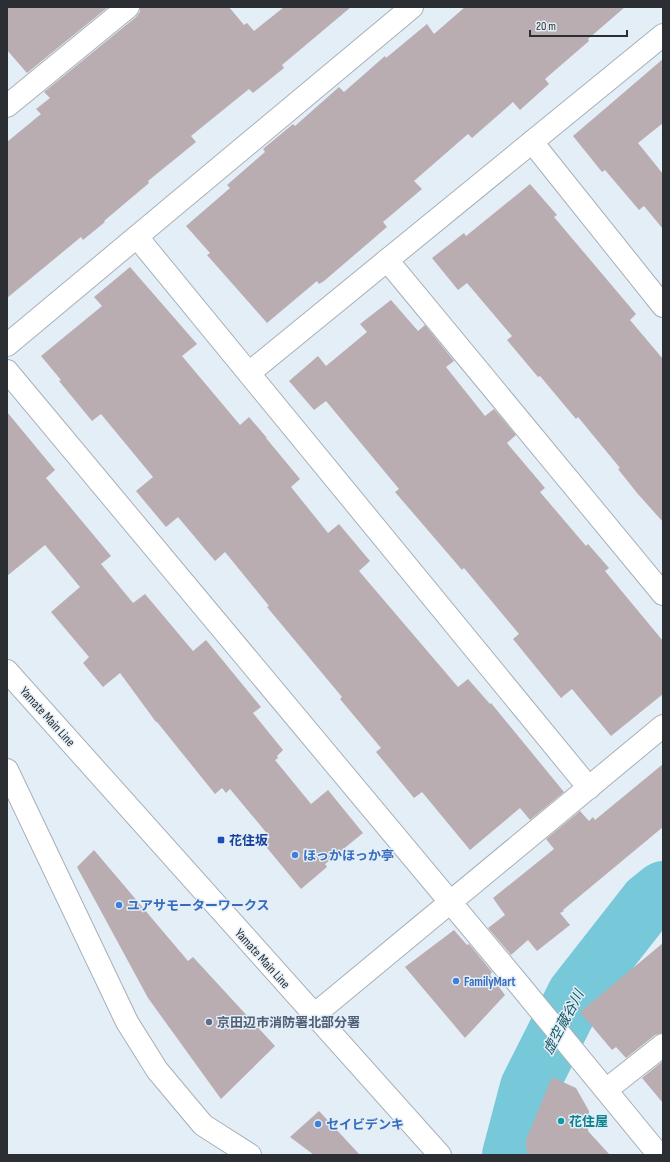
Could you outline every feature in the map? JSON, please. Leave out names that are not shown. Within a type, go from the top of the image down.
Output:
[{"type":"street","points":[[7,106],[128,7]]},
{"type":"street","points":[[7,345],[412,7]]},
{"type":"street","points":[[249,373],[663,35]]},
{"type":"street","points":[[532,142],[663,306]]},
{"type":"street","points":[[137,237],[589,788]]},
{"type":"street","points":[[387,260],[663,594]]},
{"type":"street","points":[[7,371],[517,982],[659,1155]]},
{"type":"street","name":"Yamate Main Line","points":[[7,671],[440,1155]]},
{"type":"street","points":[[314,1015],[663,726]]},
{"type":"street","points":[[7,770],[128,1022],[157,1070],[203,1125],[250,1155]]},
{"type":"street","points":[[606,1090],[663,1045]]},
{"type":"building","points":[[7,7],[108,7],[27,73],[7,50]]},
{"type":"building","points":[[140,7],[229,7],[244,25],[247,23],[254,31],[284,7],[351,7],[282,65],[284,68],[253,93],[249,89],[191,136],[196,142],[148,181],[149,183],[104,221],[105,222],[83,240],[81,237],[7,298],[7,142],[41,114],[36,109],[50,98],[44,92],[136,17],[140,12]]},
{"type":"building","points":[[465,7],[625,7],[545,79],[549,84],[520,110],[513,102],[472,138],[468,134],[414,181],[422,189],[383,222],[387,227],[324,281],[319,284],[317,281],[267,323],[207,255],[210,253],[186,226],[230,188],[227,185],[265,152],[263,149],[293,124],[295,126],[339,87],[344,92],[385,56],[386,58],[427,24],[434,34]]},
{"type":"building","points":[[663,59],[663,123],[638,143],[663,174],[663,229],[644,206],[639,210],[605,170],[602,172],[573,136]]},
{"type":"building","points":[[530,184],[557,215],[554,217],[636,314],[630,320],[663,359],[663,522],[637,493],[618,469],[620,468],[578,417],[576,419],[507,340],[512,336],[467,283],[458,290],[432,258],[464,233],[466,236]]},
{"type":"building","points":[[130,267],[197,344],[182,356],[240,425],[249,417],[267,438],[300,479],[291,487],[328,533],[339,524],[370,561],[359,571],[458,687],[468,679],[490,704],[491,703],[564,792],[530,820],[520,808],[470,850],[422,792],[414,798],[376,752],[381,748],[340,699],[342,697],[267,607],[269,606],[225,552],[215,561],[178,517],[166,527],[136,491],[153,477],[101,414],[92,421],[59,381],[61,380],[41,356],[102,306],[94,297]]},
{"type":"building","points":[[391,300],[418,331],[425,325],[454,361],[446,367],[485,416],[494,409],[516,435],[507,443],[545,488],[540,492],[586,546],[588,544],[609,568],[605,571],[663,641],[663,694],[611,736],[572,689],[561,698],[513,639],[519,634],[464,568],[462,570],[395,492],[399,489],[326,401],[314,410],[289,381],[318,356],[326,366],[367,332],[360,324]]},
{"type":"building","points":[[7,412],[55,470],[46,478],[111,556],[101,564],[133,603],[145,594],[193,651],[206,640],[261,707],[253,713],[283,750],[275,760],[311,804],[328,790],[363,833],[325,864],[327,867],[301,889],[263,843],[270,837],[230,789],[226,793],[222,788],[215,794],[156,722],[120,673],[103,687],[83,663],[89,657],[51,612],[80,587],[45,545],[7,576]]},
{"type":"building","points":[[663,764],[663,827],[560,913],[570,925],[537,951],[528,940],[511,955],[488,928],[505,915],[493,898],[554,849],[546,839],[580,811],[589,821],[593,817],[595,820]]},
{"type":"building","points":[[94,850],[188,961],[193,957],[275,1046],[221,1099],[148,998],[77,867]]},
{"type":"building","name":"FamilyMart","points":[[454,930],[467,945],[469,944],[492,972],[490,975],[505,995],[465,1038],[405,967]]},
{"type":"building","points":[[663,943],[663,1033],[655,1035],[626,1058],[616,1047],[612,1050],[580,1012]]},
{"type":"building","points":[[663,1061],[663,1103],[642,1078]]},
{"type":"building","name":"花住屋","points":[[552,1077],[576,1088],[589,1111],[588,1131],[610,1155],[527,1155],[526,1140]]},
{"type":"building","name":"セイビデンキ","points":[[319,1111],[360,1155],[314,1155],[290,1137]]},
{"type":"waterway","name":"虚空蔵谷川","points":[[511,1155],[529,1087],[576,994],[648,902],[663,890]]},
{"type":"place","name":"花住坂","points":[[221,840]]},
{"type":"place","name":"ほっかほっか亭","points":[[295,855]]},
{"type":"place","name":"ユアサモーターワークス","points":[[119,905]]},
{"type":"place","name":"FamilyMart","points":[[456,981]]},
{"type":"place","name":"京田辺市消防署北部分署","points":[[209,1022]]},
{"type":"place","name":"花住屋","points":[[561,1121]]},
{"type":"place","name":"セイビデンキ","points":[[318,1124]]}]
